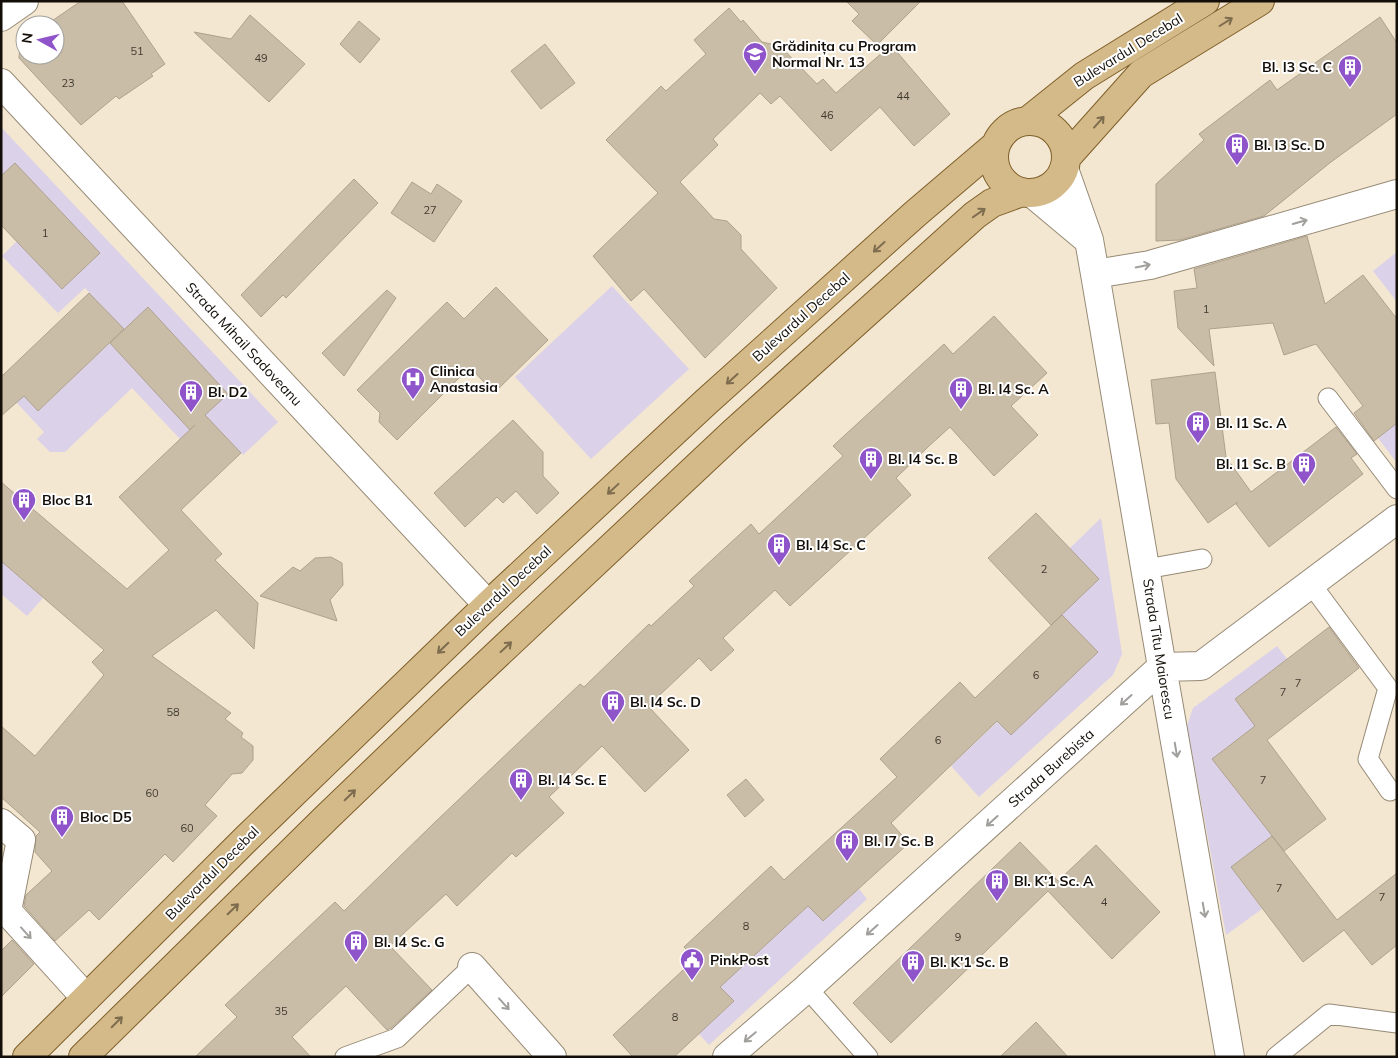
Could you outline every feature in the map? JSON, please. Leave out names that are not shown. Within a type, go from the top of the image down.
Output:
[{"type":"main road","name":"Bulevardul Decebal","points":[[1029,120],[1084,76],[1205,1]]},
{"type":"main road","name":"Bulevardul Decebal","points":[[1065,164],[1141,74],[1260,1]]},
{"type":"main road","points":[[83,1057],[327,817],[734,432],[975,215],[992,203],[1027,192],[1045,189],[1056,181],[1065,164],[1064,146],[1059,135],[1051,127],[1041,122],[1029,120],[1015,124],[1004,132],[996,145],[994,157],[996,169],[1002,179],[1011,187],[1027,192]]},
{"type":"main road","name":"Bulevardul Decebal","points":[[27,1057],[488,605],[706,402],[915,214],[996,145]]},
{"type":"street","points":[[1,17],[24,1]]},
{"type":"street","name":"Strada Mihail Sadoveanu","points":[[1,83],[488,605]]},
{"type":"street","name":"Strada Titu Maiorescu","points":[[1065,164],[1089,240],[1096,274],[1230,1057]]},
{"type":"street","points":[[1027,192],[1089,240]]},
{"type":"street","points":[[1096,274],[1150,265],[1397,194]]},
{"type":"street","points":[[1162,667],[1201,666],[1397,519]]},
{"type":"street","name":"Strada Burebista","points":[[727,1057],[808,988],[1162,667]]},
{"type":"street","points":[[1,823],[21,840],[6,911],[86,998]]},
{"type":"street","points":[[472,968],[552,1057]]},
{"type":"lane","points":[[1328,398],[1397,489]]},
{"type":"lane","points":[[1146,569],[1202,559]]},
{"type":"lane","points":[[1312,584],[1388,688],[1368,759],[1390,791]]},
{"type":"lane","points":[[345,1057],[397,1038],[472,968]]},
{"type":"lane","points":[[808,988],[868,1057]]},
{"type":"lane","points":[[1276,1057],[1329,1014],[1396,1022]]},
{"type":"shaded area","points":[[1,127],[278,422],[243,455],[205,415],[228,394],[148,308],[124,330],[85,288],[58,313],[2,256],[17,241],[62,289],[99,253],[15,163],[3,175],[1,173]]},
{"type":"shaded area","points":[[1397,252],[1397,302],[1373,271]]},
{"type":"shaded area","points":[[612,286],[689,369],[591,459],[515,377]]},
{"type":"shaded area","points":[[110,343],[190,430],[180,439],[132,388],[65,452],[50,452],[37,439],[44,432],[16,402],[23,395],[38,411]]},
{"type":"shaded area","points":[[1397,423],[1397,463],[1378,438]]},
{"type":"shaded area","points":[[1101,518],[1122,654],[1113,675],[979,797],[951,766],[997,722],[1011,735],[1097,652],[1062,615],[1070,548]]},
{"type":"shaded area","points":[[1,561],[43,598],[27,616],[1,594]]},
{"type":"shaded area","points":[[1277,646],[1287,659],[1235,699],[1255,726],[1212,759],[1272,836],[1231,867],[1262,909],[1226,935],[1187,726],[1193,708]]},
{"type":"shaded area","points":[[859,889],[867,899],[709,1045],[699,1034],[734,1001],[720,987],[808,906],[823,921]]},
{"type":"building","points":[[81,1],[122,1],[165,64],[151,74],[153,76],[119,99],[116,96],[81,125],[25,65],[65,65],[65,15],[61,15]]},
{"type":"building","points":[[846,1],[921,1],[877,45],[852,21],[859,14]]},
{"type":"building","points":[[729,8],[741,22],[743,20],[762,42],[780,46],[817,84],[823,79],[836,93],[891,45],[950,114],[914,146],[880,107],[831,151],[780,96],[771,104],[760,93],[713,139],[718,145],[680,182],[714,219],[727,221],[741,235],[741,249],[777,288],[705,358],[644,289],[631,301],[593,256],[658,193],[606,140],[661,86],[666,91],[706,54],[694,40]]},
{"type":"building","points":[[250,15],[305,64],[269,102],[194,32],[231,39]]},
{"type":"building","points":[[1380,17],[1397,43],[1397,114],[1331,162],[1264,216],[1180,240],[1156,241],[1156,184],[1204,140],[1199,134],[1270,80],[1277,90]]},
{"type":"building","points":[[359,21],[380,39],[360,63],[340,44]]},
{"type":"building","points":[[545,44],[575,83],[541,109],[511,71]]},
{"type":"building","points":[[15,163],[100,253],[62,289],[1,225],[1,176]]},
{"type":"building","points":[[354,179],[378,203],[286,298],[283,295],[261,317],[241,295]]},
{"type":"building","points":[[412,182],[431,194],[437,184],[462,201],[434,242],[391,213]]},
{"type":"building","points":[[1307,236],[1325,304],[1363,275],[1397,319],[1397,423],[1374,441],[1354,413],[1363,406],[1316,344],[1284,355],[1273,323],[1209,329],[1214,366],[1178,328],[1174,291],[1197,288],[1194,269]]},
{"type":"building","points":[[496,287],[548,340],[494,393],[470,367],[397,440],[379,422],[380,413],[357,390],[447,302],[464,319]]},
{"type":"building","points":[[387,290],[396,298],[344,376],[322,353]]},
{"type":"building","points":[[89,293],[124,329],[38,411],[24,396],[1,416],[1,377]]},
{"type":"building","points":[[148,307],[228,394],[205,415],[241,453],[181,510],[222,554],[215,560],[258,603],[254,649],[216,610],[152,656],[231,713],[225,719],[243,733],[241,737],[253,746],[253,760],[242,773],[232,774],[205,805],[217,816],[173,862],[165,854],[99,920],[89,910],[55,941],[24,906],[26,895],[52,871],[35,852],[36,836],[40,832],[1,797],[1,726],[35,756],[104,675],[92,662],[104,650],[1,561],[1,482],[127,589],[169,550],[119,497],[190,430],[110,343]]},
{"type":"building","points":[[994,316],[1047,373],[1011,406],[1038,435],[994,476],[950,427],[929,446],[896,478],[911,495],[790,606],[775,590],[723,638],[734,650],[711,671],[699,658],[648,706],[689,750],[645,792],[602,746],[549,797],[564,813],[516,857],[512,853],[457,906],[446,894],[390,946],[432,990],[391,1028],[387,1030],[346,986],[292,1037],[311,1057],[195,1057],[237,1017],[225,1005],[335,902],[344,911],[580,684],[584,687],[649,624],[651,626],[694,586],[689,581],[751,524],[759,534],[843,456],[833,446],[944,344],[953,354]]},
{"type":"building","points":[[1215,372],[1226,457],[1251,492],[1336,427],[1357,454],[1351,458],[1363,474],[1269,547],[1236,504],[1238,502],[1208,523],[1176,479],[1169,423],[1156,424],[1151,380]]},
{"type":"building","points":[[513,420],[543,452],[543,476],[559,493],[537,514],[516,491],[503,503],[497,497],[465,527],[434,493]]},
{"type":"building","points":[[1036,513],[1099,579],[1051,625],[988,558]]},
{"type":"building","points":[[331,557],[342,563],[343,585],[330,600],[337,621],[260,596],[293,567],[300,571],[315,558]]},
{"type":"building","points":[[1062,615],[1098,652],[1011,735],[997,721],[891,823],[909,843],[823,921],[808,906],[720,987],[734,1001],[674,1057],[633,1057],[613,1035],[695,959],[684,947],[771,866],[784,880],[897,777],[880,759],[960,682],[975,698]]},
{"type":"building","points":[[1329,627],[1359,668],[1267,740],[1326,819],[1284,851],[1212,759],[1255,726],[1235,699]]},
{"type":"building","points":[[746,779],[764,800],[745,817],[727,795]]},
{"type":"building","points":[[1272,836],[1337,920],[1397,873],[1397,945],[1372,965],[1344,930],[1303,962],[1231,867]]},
{"type":"building","points":[[1020,842],[1058,881],[1096,845],[1160,912],[1112,959],[1048,891],[891,1043],[853,1003]]},
{"type":"building","points":[[12,940],[34,964],[1,997],[1,951]]},
{"type":"building","points":[[1036,1022],[1068,1057],[1000,1057]]},
{"type":"place","name":"Grădinița cu Program Normal Nr. 13","points":[[755,75]]},
{"type":"place","name":"Bl. I3 Sc. C","points":[[1350,88]]},
{"type":"place","name":"Bl. I3 Sc. D","points":[[1237,166]]},
{"type":"place","name":"Clinica Anastasia","points":[[413,400]]},
{"type":"place","name":"Bl. I4 Sc. A","points":[[961,410]]},
{"type":"place","name":"Bl. D2","points":[[191,413]]},
{"type":"place","name":"Bl. I1 Sc. A","points":[[1198,444]]},
{"type":"place","name":"Bl. I4 Sc. B","points":[[871,480]]},
{"type":"place","name":"Bl. I1 Sc. B","points":[[1304,485]]},
{"type":"place","name":"Bloc B1","points":[[24,521]]},
{"type":"place","name":"Bl. I4 Sc. C","points":[[779,566]]},
{"type":"place","name":"Bl. I4 Sc. D","points":[[613,723]]},
{"type":"place","name":"Bl. I4 Sc. E","points":[[521,801]]},
{"type":"place","name":"Bloc D5","points":[[62,838]]},
{"type":"place","name":"Bl. I7 Sc. B","points":[[847,862]]},
{"type":"place","name":"Bl. K'1 Sc. A","points":[[997,902]]},
{"type":"place","name":"Bl. I4 Sc. G","points":[[356,963]]},
{"type":"place","name":"PinkPost","points":[[692,981]]},
{"type":"place","name":"Bl. K'1 Sc. B","points":[[913,983]]}]
